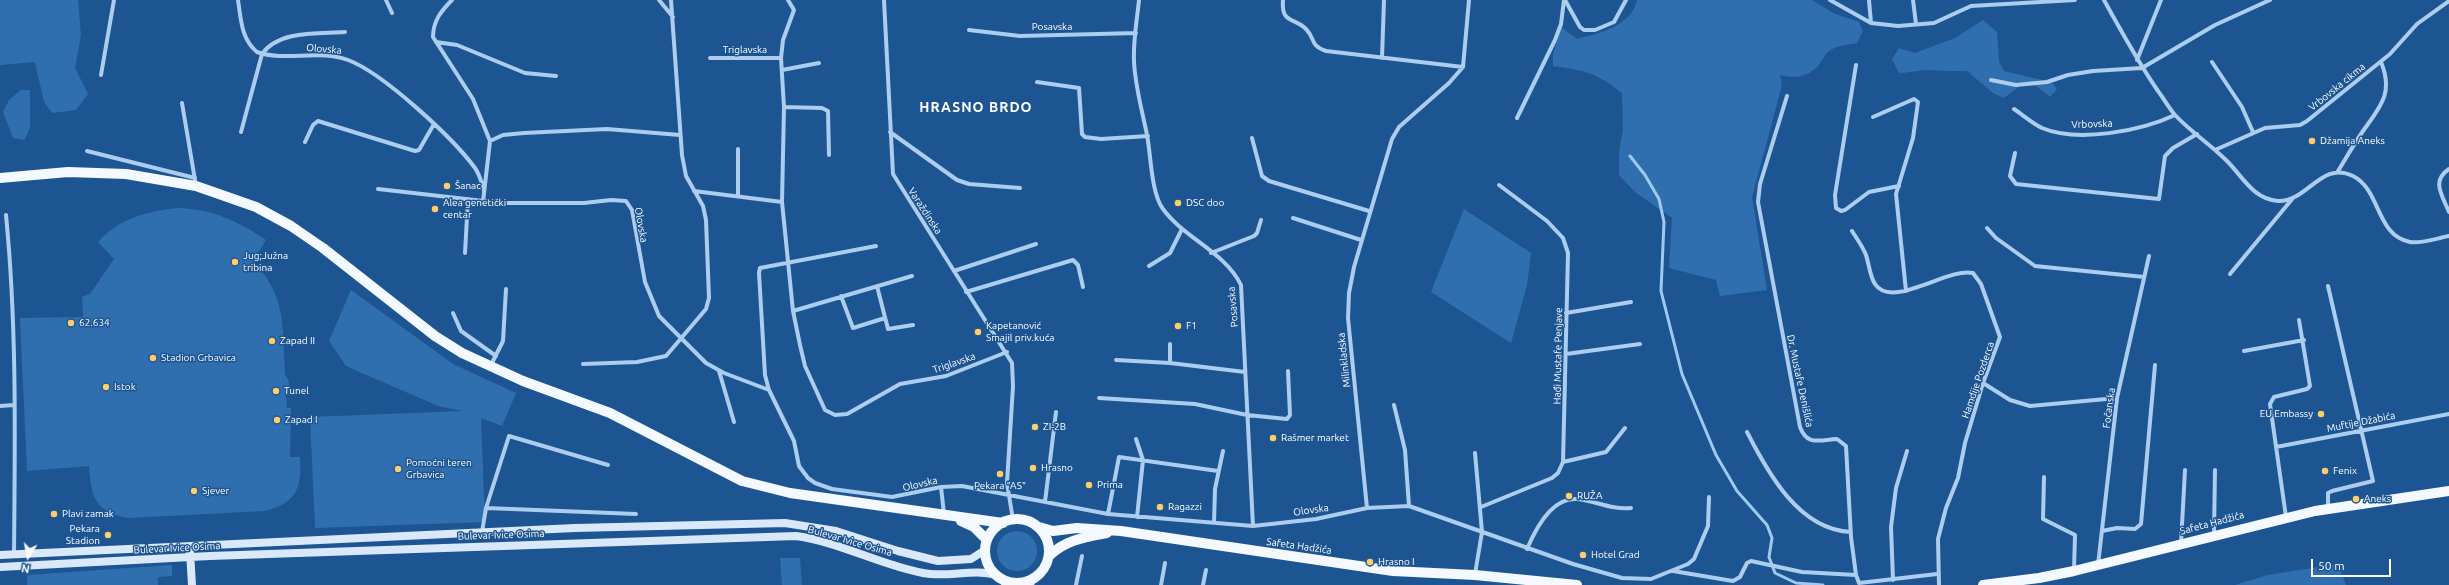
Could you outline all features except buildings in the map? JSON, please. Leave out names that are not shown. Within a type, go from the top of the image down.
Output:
[{"type":"main road","points":[[0,178],[68,172],[126,174],[195,182],[256,207],[291,226],[329,252],[435,336],[490,367],[610,413],[742,481],[790,493],[944,516],[1031,522],[1038,527],[1045,536],[1049,546],[1049,556],[1045,567],[1031,582],[1012,582],[1002,580],[990,567],[986,545],[974,527],[944,516]]},
{"type":"main road","name":"Safeta Hadžića","points":[[1983,585],[2039,578],[2074,571],[2181,544],[2214,534],[2286,517],[2328,509],[2449,491]]},
{"type":"main road","points":[[986,545],[996,527],[1008,521]]},
{"type":"main road","name":"Bulevar Ivice Osima","points":[[0,555],[482,532],[785,523],[836,531],[898,551],[938,561],[971,559],[986,545]]},
{"type":"main road","name":"Safeta Hadžića","points":[[1038,527],[1053,531],[1084,528],[1121,530],[1393,572],[1475,574],[1577,585]]},
{"type":"main road","name":"Safeta Hadžića","points":[[1049,556],[1056,549],[1071,542],[1121,530]]},
{"type":"main road","name":"Bulevar Ivice Osima","points":[[0,568],[190,557],[796,536],[828,543],[921,573],[951,576],[980,572],[1002,580]]},
{"type":"main road","points":[[190,546],[192,585]]},
{"type":"street","points":[[101,76],[114,0]]},
{"type":"street","points":[[238,0],[246,39],[250,46],[262,54],[241,132]]},
{"type":"street","points":[[386,0],[392,13]]},
{"type":"street","points":[[452,0],[441,11],[434,28],[436,42],[457,45],[525,73],[556,76]]},
{"type":"street","points":[[659,0],[673,17]]},
{"type":"street","points":[[583,364],[662,358],[706,310],[709,298],[706,220],[703,206],[684,170],[680,135],[671,0]]},
{"type":"street","name":"Triglavska","points":[[788,0],[794,10],[783,40],[781,58],[784,108],[782,202],[787,264],[793,312],[805,366],[825,410],[835,415],[847,414],[900,384],[946,376],[1007,352]]},
{"type":"street","name":"Varaždinska","points":[[884,0],[890,132],[895,179],[966,292],[1007,352]]},
{"type":"street","name":"Posavska","points":[[1139,0],[1134,59],[1136,86],[1148,136],[1156,191],[1162,208],[1182,229],[1232,271],[1241,285],[1253,526]]},
{"type":"street","points":[[1283,0],[1283,13],[1287,18],[1306,29],[1313,44],[1326,52],[1463,67],[1469,0]]},
{"type":"street","points":[[1382,58],[1384,0]]},
{"type":"street","points":[[1565,0],[1580,27],[1590,31],[1614,22],[1626,0]]},
{"type":"street","points":[[1518,118],[1555,40],[1561,24],[1565,0]]},
{"type":"street","points":[[1830,0],[1871,23],[1898,26],[1934,23],[1971,6],[2075,0]]},
{"type":"street","points":[[1868,0],[1871,23]]},
{"type":"street","points":[[1913,0],[1916,24]]},
{"type":"street","points":[[2104,0],[2142,68],[2175,115],[2216,150],[2256,194],[2278,201],[2293,198]]},
{"type":"street","points":[[2138,60],[2161,0]]},
{"type":"street","points":[[1990,80],[2016,85],[2047,82],[2068,75],[2093,70],[2142,68],[2215,25],[2270,0]]},
{"type":"street","name":"Vrbovska cikma","points":[[2216,150],[2253,132],[2265,128],[2300,125],[2308,121],[2390,54],[2417,24],[2449,1]]},
{"type":"street","name":"Posavska","points":[[969,30],[1020,36],[1136,33]]},
{"type":"street","name":"Olovska","points":[[262,54],[268,46],[290,37],[345,32]]},
{"type":"street","name":"Olovska","points":[[436,42],[473,99],[490,141],[483,202]]},
{"type":"street","name":"Olovska","points":[[262,54],[330,56],[348,60],[402,96],[452,140],[476,169],[484,191]]},
{"type":"street","name":"Triglavska","points":[[710,58],[781,58]]},
{"type":"street","points":[[2212,62],[2242,107],[2253,132]]},
{"type":"street","points":[[2338,171],[2383,102],[2387,85],[2386,74],[2381,62]]},
{"type":"street","points":[[782,70],[819,63]]},
{"type":"street","points":[[1856,65],[1836,195],[1836,208],[1841,211],[1845,210],[1869,192],[1899,186]]},
{"type":"street","name":"Milinkladska","points":[[1367,508],[1348,318],[1349,293],[1370,212],[1395,133],[1449,83],[1463,67]]},
{"type":"street","points":[[1037,82],[1079,88],[1082,134],[1088,138],[1148,136]]},
{"type":"street","name":"Dr. Mustafe Denišlića","points":[[1786,96],[1760,184],[1758,202],[1761,226],[1803,436],[1810,441],[1837,439],[1842,442],[1848,451],[1851,532],[1856,575]]},
{"type":"street","points":[[1873,117],[1914,99],[1918,102],[1913,138],[1899,186],[1897,202],[1906,291]]},
{"type":"street","points":[[87,151],[195,182],[182,103]]},
{"type":"street","points":[[784,108],[822,108],[828,111],[829,155]]},
{"type":"street","name":"Vrbovska","points":[[2014,109],[2042,128],[2062,133],[2120,131],[2156,124],[2175,115]]},
{"type":"street","points":[[305,142],[313,125],[318,121],[350,133],[415,151],[418,150],[434,124]]},
{"type":"street","points":[[490,141],[502,135],[606,129],[680,135]]},
{"type":"street","points":[[890,132],[957,180],[969,184],[1020,188]]},
{"type":"street","points":[[2015,153],[2010,176],[2016,184],[2159,199],[2165,156],[2173,148],[2197,134]]},
{"type":"street","points":[[1252,138],[1262,176],[1269,181],[1370,212]]},
{"type":"street","points":[[738,149],[738,196]]},
{"type":"street","points":[[2449,169],[2441,175],[2439,180],[2449,212]]},
{"type":"street","points":[[2230,274],[2293,198],[2328,174],[2338,171],[2355,177],[2362,183],[2385,225],[2396,236],[2411,242],[2449,236]]},
{"type":"street","name":"Hađi Mustafe Penjave","points":[[1499,185],[1547,220],[1563,238],[1568,253],[1563,462]]},
{"type":"street","name":"Olovska","points":[[378,189],[483,202],[532,204],[626,201],[632,210],[639,257],[653,306],[659,316],[706,363],[719,371],[769,390]]},
{"type":"street","points":[[694,191],[782,202]]},
{"type":"street","points":[[465,253],[468,200]]},
{"type":"street","points":[[6,215],[11,260],[14,405],[14,555]]},
{"type":"street","points":[[1293,218],[1362,240]]},
{"type":"street","points":[[1211,253],[1254,236],[1257,233],[1261,220]]},
{"type":"street","points":[[1987,228],[1996,238],[2039,267],[2144,277]]},
{"type":"street","points":[[1150,266],[1170,253],[1182,229]]},
{"type":"street","name":"Hamdije Pozderca","points":[[1852,231],[1866,253],[1874,284],[1880,290],[1891,293],[1906,291],[1958,272],[1973,273],[1981,284],[2000,337],[1983,383],[1965,443],[1958,478],[1946,508],[1938,539],[1937,574],[1939,585]]},
{"type":"street","points":[[954,271],[1036,244]]},
{"type":"street","points":[[787,264],[876,246]]},
{"type":"street","name":"Fočanska","points":[[2098,565],[2118,398],[2149,256]]},
{"type":"street","points":[[966,292],[1073,260],[1078,264],[1083,287]]},
{"type":"street","name":"Olovska","points":[[787,264],[760,268],[759,273],[766,375],[769,390],[794,441],[799,466],[808,478],[815,483],[832,489],[892,497],[941,486],[962,486],[1108,514],[1214,524],[1253,526],[1316,519],[1367,508],[1409,506],[1482,532]]},
{"type":"street","points":[[793,312],[841,296],[912,276]]},
{"type":"street","points":[[877,286],[886,327],[890,330],[912,325]]},
{"type":"street","points":[[2328,286],[2373,481],[2328,493],[2328,509]]},
{"type":"street","points":[[490,367],[503,341],[506,289]]},
{"type":"street","points":[[841,296],[853,328],[885,318]]},
{"type":"street","points":[[1566,313],[1631,302]]},
{"type":"street","points":[[453,313],[461,331],[496,356]]},
{"type":"street","points":[[2286,517],[2270,404],[2274,397],[2308,389],[2310,386],[2304,340],[2299,320]]},
{"type":"street","points":[[2244,351],[2304,340]]},
{"type":"street","points":[[1170,344],[1170,362]]},
{"type":"street","points":[[1566,354],[1640,344]]},
{"type":"street","points":[[1007,352],[1012,363],[1013,386],[1007,494],[1008,521]]},
{"type":"street","points":[[1116,360],[1170,362],[1245,372]]},
{"type":"street","points":[[2102,531],[2117,528],[2135,529],[2141,524],[2155,365]]},
{"type":"street","points":[[1099,398],[1195,404],[1247,414],[1290,418],[1288,370]]},
{"type":"street","points":[[719,371],[734,422]]},
{"type":"street","points":[[1983,383],[2010,400],[2030,406],[2118,398]]},
{"type":"street","points":[[0,406],[14,405]]},
{"type":"street","points":[[1394,405],[1405,450],[1409,506]]},
{"type":"street","points":[[1045,502],[1056,412]]},
{"type":"street","name":"Muftije Džabića","points":[[2276,447],[2449,414]]},
{"type":"street","points":[[1481,507],[1552,478],[1558,473],[1563,462],[1606,452],[1625,428]]},
{"type":"street","points":[[1747,432],[1762,462],[1808,519],[1836,532],[1851,532]]},
{"type":"street","points":[[482,532],[486,508],[511,435],[608,466]]},
{"type":"street","points":[[1136,439],[1143,460],[1137,517]]},
{"type":"street","points":[[1214,524],[1218,471],[1223,451]]},
{"type":"street","points":[[1893,580],[1891,527],[1896,488],[1907,451]]},
{"type":"street","points":[[1475,454],[1481,507],[1482,532],[1475,574]]},
{"type":"street","points":[[1108,514],[1117,459],[1122,456],[1218,471]]},
{"type":"street","points":[[2181,544],[2185,470]]},
{"type":"street","points":[[2214,534],[2215,470]]},
{"type":"street","points":[[2044,477],[2043,519],[2075,535],[2074,571]]},
{"type":"street","points":[[941,486],[944,516]]},
{"type":"street","points":[[1482,532],[1527,549],[1622,578],[1651,579],[1672,571],[1694,559],[1708,526],[1709,497]]},
{"type":"street","points":[[1527,549],[1541,522],[1560,504],[1568,500],[1578,500],[1616,509],[1631,508]]},
{"type":"street","points":[[486,508],[636,514]]},
{"type":"street","points":[[1076,585],[1082,556]]},
{"type":"street","points":[[1672,571],[1733,581],[1740,577],[1747,563],[1751,561],[1802,572],[1856,575],[1859,583],[1937,574]]},
{"type":"street","points":[[1161,585],[1165,563]]},
{"type":"street","points":[[1203,585],[1206,570]]},
{"type":"shaded area","points":[[0,0],[78,0],[81,35],[75,68],[88,94],[76,110],[52,113],[44,102],[35,62],[0,65]]},
{"type":"shaded area","points":[[1637,0],[1812,0],[1835,14],[1859,22],[1863,31],[1857,43],[1834,48],[1825,55],[1815,69],[1806,74],[1796,77],[1780,75],[1782,85],[1752,197],[1767,290],[1720,296],[1716,280],[1669,268],[1672,218],[1635,192],[1619,175],[1619,152],[1623,129],[1622,93],[1605,81],[1590,74],[1573,69],[1553,66],[1553,55],[1561,27],[1577,39],[1604,31],[1621,23],[1628,17],[1634,9]]},
{"type":"shaded area","points":[[1983,20],[1997,32],[1999,62],[2004,71],[2051,82],[2057,89],[2050,97],[2036,86],[2025,82],[2004,98],[1993,93],[1967,71],[1921,70],[1899,73],[1892,59],[1899,48],[1915,53],[1955,38]]},
{"type":"shaded area","points":[[21,90],[30,90],[30,128],[24,140],[13,138],[3,112],[9,100]]},
{"type":"shaded area","name":"Stadion Grbavica","points":[[178,208],[202,211],[224,217],[245,227],[266,240],[253,261],[264,274],[272,287],[281,313],[285,374],[289,382],[289,395],[286,396],[287,408],[291,408],[290,457],[300,457],[300,477],[295,492],[291,498],[276,508],[265,511],[128,518],[108,512],[97,501],[91,486],[89,466],[27,471],[20,318],[83,317],[82,297],[90,294],[114,259],[98,242],[115,227],[125,221],[156,211]]},
{"type":"shaded area","points":[[1464,209],[1531,253],[1527,285],[1511,343],[1431,292]]},
{"type":"shaded area","name":"Pomoćni teren Grbavica","points":[[351,290],[453,364],[516,393],[502,426],[481,418],[485,522],[315,528],[310,417],[463,411],[438,406],[346,366],[329,341]]},
{"type":"shaded area","points":[[1021,531],[1028,534],[1034,540],[1037,551],[1036,559],[1028,568],[1021,571],[1013,571],[1006,568],[998,559],[997,547],[1000,540],[1009,532]]},
{"type":"shaded area","points":[[780,558],[800,558],[802,585],[782,585]]},
{"type":"shaded area","points":[[2338,564],[2346,585],[2235,585],[2268,575]]},
{"type":"shaded area","points":[[172,565],[172,576],[158,577],[158,585],[27,585],[27,575]]},
{"type":"waterway","points":[[1630,156],[1645,175],[1659,199],[1664,222],[1661,291],[1682,374],[1716,455],[1737,491],[1767,525],[1772,538],[1769,557],[1775,573],[1796,583],[1823,585]]},
{"type":"place","name":"Džamija Aneks","points":[[2312,141]]},
{"type":"place","name":"Šanac","points":[[447,186]]},
{"type":"place","name":"DSC doo","points":[[1178,203]]},
{"type":"place","name":"Alea genetički centar","points":[[435,209]]},
{"type":"place","name":"Jug;Južna tribina","points":[[235,262]]},
{"type":"place","name":"62.634","points":[[71,323]]},
{"type":"place","name":"F1","points":[[1178,326]]},
{"type":"place","name":"Kapetanović Smajil priv.kuća","points":[[978,332]]},
{"type":"place","name":"Zapad II","points":[[272,341]]},
{"type":"place","name":"Stadion Grbavica","points":[[153,358]]},
{"type":"place","name":"Istok","points":[[106,387]]},
{"type":"place","name":"Tunel","points":[[276,391]]},
{"type":"place","name":"EU Embassy","points":[[2321,414]]},
{"type":"place","name":"Zapad I","points":[[277,420]]},
{"type":"place","name":"ZI-2B","points":[[1035,427]]},
{"type":"place","name":"Rašmer market","points":[[1273,438]]},
{"type":"place","name":"Hrasno","points":[[1033,468]]},
{"type":"place","name":"Pomoćni teren Grbavica","points":[[398,469]]},
{"type":"place","name":"Fenix","points":[[2325,471]]},
{"type":"place","name":"Pekara \"AS\"","points":[[1000,474]]},
{"type":"place","name":"Prima","points":[[1089,485]]},
{"type":"place","name":"Sjever","points":[[194,491]]},
{"type":"place","name":"RUŽA","points":[[1569,496]]},
{"type":"place","name":"Aneks","points":[[2356,499]]},
{"type":"place","name":"Ragazzi","points":[[1160,507]]},
{"type":"place","name":"Plavi zamak","points":[[54,514]]},
{"type":"place","name":"Pekara Stadion","points":[[108,535]]},
{"type":"place","name":"Hotel Grad","points":[[1583,555]]},
{"type":"place","name":"Hrasno I","points":[[1370,562]]},
{"type":"district","name":"HRASNO BRDO","points":[[976,107]]}]
